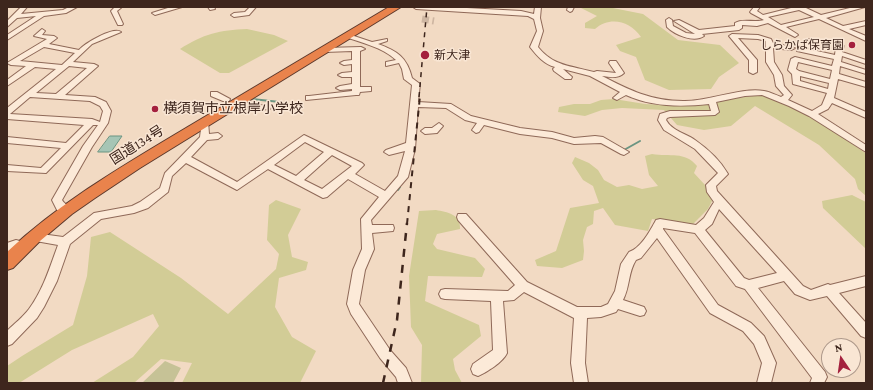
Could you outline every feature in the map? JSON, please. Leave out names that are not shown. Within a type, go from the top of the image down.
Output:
[{"type":"highway","name":"国道134号","points":[[10,249],[26,234],[130,162],[391,7]]},
{"type":"highway","name":"国道134号","points":[[7,263],[64,208],[396,7]]},
{"type":"street","points":[[7,25],[24,7]]},
{"type":"street","points":[[7,38],[45,14],[51,7]]},
{"type":"street","points":[[16,16],[64,12],[74,7]]},
{"type":"street","points":[[119,7],[114,11],[120,24]]},
{"type":"street","points":[[155,12],[179,7]]},
{"type":"street","points":[[234,15],[248,14],[253,7]]},
{"type":"street","points":[[416,7],[521,13],[530,14],[537,18]]},
{"type":"street","points":[[538,7],[537,18],[540,31],[534,44],[535,50],[542,57],[552,64],[561,67],[593,74],[617,75],[620,73],[612,63]]},
{"type":"street","points":[[758,7],[753,12],[795,35]]},
{"type":"street","points":[[762,17],[801,7],[866,39]]},
{"type":"street","points":[[780,27],[862,7]]},
{"type":"street","points":[[669,20],[670,27],[681,34],[700,35],[739,28],[738,23],[757,24],[769,21]]},
{"type":"street","points":[[678,21],[700,35]]},
{"type":"street","points":[[843,28],[866,23]]},
{"type":"street","points":[[10,63],[54,38],[37,36],[42,31]]},
{"type":"street","points":[[7,112],[90,44],[118,34]]},
{"type":"street","points":[[348,36],[390,51],[402,60],[406,66],[408,79],[416,84],[410,148],[403,177],[366,219],[368,250],[359,270],[353,304],[355,310],[385,354],[401,373],[405,383]]},
{"type":"street","points":[[753,72],[761,61],[770,45],[769,40],[732,36],[761,61],[778,75],[780,86],[788,95],[783,100]]},
{"type":"street","points":[[809,41],[802,49],[837,64],[866,72]]},
{"type":"street","points":[[325,50],[356,50],[388,42]]},
{"type":"street","points":[[43,45],[80,52]]},
{"type":"street","points":[[770,45],[791,48]]},
{"type":"street","points":[[356,50],[356,92]]},
{"type":"street","points":[[866,85],[837,64],[795,59],[792,70],[796,73],[796,82],[830,96],[866,115]]},
{"type":"street","points":[[389,64],[402,60]]},
{"type":"street","points":[[344,63],[355,62]]},
{"type":"street","points":[[796,73],[837,64],[866,62]]},
{"type":"street","points":[[10,63],[94,66],[58,97]]},
{"type":"street","points":[[7,84],[34,64]]},
{"type":"street","points":[[812,114],[825,107],[830,96],[837,64]]},
{"type":"street","points":[[561,67],[556,70],[568,76]]},
{"type":"street","points":[[342,75],[356,74]]},
{"type":"street","points":[[593,74],[602,83],[650,100],[671,104],[763,93],[783,100],[812,114],[866,149]]},
{"type":"street","points":[[340,88],[356,92]]},
{"type":"street","points":[[309,98],[368,89]]},
{"type":"street","points":[[617,98],[626,91]]},
{"type":"street","points":[[214,94],[226,99]]},
{"type":"street","points":[[29,95],[92,99],[103,104],[107,111],[104,123],[88,146],[57,200],[64,208]]},
{"type":"street","points":[[711,100],[715,108],[715,112],[670,114],[663,116],[662,120],[669,130],[691,141],[718,166],[723,174],[711,185],[712,192],[720,203],[799,290],[810,295],[828,289],[866,281]]},
{"type":"street","points":[[414,103],[448,106],[468,118],[538,136],[574,141],[596,139],[603,140],[624,152]]},
{"type":"street","points":[[407,123],[411,104],[414,103]]},
{"type":"street","points":[[251,108],[267,107]]},
{"type":"street","points":[[7,116],[104,123]]},
{"type":"street","points":[[7,168],[43,171],[92,122]]},
{"type":"street","points":[[476,130],[482,122]]},
{"type":"street","points":[[7,340],[33,314],[40,303],[51,281],[65,242],[98,216],[134,209],[144,205],[164,190],[168,175],[204,137],[205,123]]},
{"type":"street","points":[[425,131],[434,131],[439,126]]},
{"type":"street","points":[[204,137],[218,136]]},
{"type":"street","points":[[185,158],[237,187],[267,165],[304,138],[359,165],[323,194],[267,165]]},
{"type":"street","points":[[7,140],[69,146]]},
{"type":"street","points":[[390,152],[405,146],[406,148],[410,148]]},
{"type":"street","points":[[297,181],[331,151]]},
{"type":"street","points":[[348,174],[386,197]]},
{"type":"street","points":[[698,229],[708,221],[716,205],[720,203]]},
{"type":"street","points":[[462,217],[523,286],[574,312],[581,313],[601,312],[612,308],[621,292],[627,264],[633,255],[637,255],[658,230],[660,223],[698,229],[740,282],[748,285],[820,377],[818,383]]},
{"type":"street","points":[[367,229],[390,228]]},
{"type":"street","points":[[658,230],[714,309],[747,328],[759,340],[769,363],[764,383]]},
{"type":"street","points":[[34,238],[65,242]]},
{"type":"street","points":[[358,258],[368,244]]},
{"type":"street","points":[[748,285],[786,276]]},
{"type":"street","points":[[445,294],[510,296],[523,286]]},
{"type":"street","points":[[828,289],[866,332]]},
{"type":"street","points":[[478,369],[500,353],[498,296]]},
{"type":"street","points":[[616,303],[640,311]]},
{"type":"street","points":[[580,383],[578,363],[581,313]]},
{"type":"shaded area","points":[[579,7],[608,7],[643,14],[678,40],[720,45],[739,63],[719,77],[711,89],[669,90],[645,80],[636,57],[620,51],[616,45],[641,37],[631,27],[620,22],[613,22],[601,25],[595,29],[585,28],[585,23],[597,16]]},
{"type":"shaded area","points":[[247,29],[274,35],[288,41],[229,73],[220,73],[180,49],[204,36],[228,30]]},
{"type":"shaded area","points":[[759,95],[773,99],[801,111],[864,152],[866,154],[866,196],[858,189],[855,179],[819,145],[755,106],[731,126],[704,130],[677,125],[664,110],[622,108],[602,110],[585,116],[558,112],[559,107],[574,104],[590,104],[601,100],[614,99],[645,104],[682,106]]},
{"type":"shaded area","points":[[110,136],[122,136],[111,152],[98,152]]},
{"type":"shaded area","points":[[652,154],[682,156],[692,161],[697,166],[694,173],[705,185],[712,201],[708,209],[693,224],[652,219],[648,231],[615,225],[603,208],[594,211],[593,224],[587,227],[583,240],[583,260],[562,268],[537,266],[535,260],[556,251],[570,208],[599,203],[593,186],[583,180],[572,163],[575,157],[589,163],[598,170],[604,180],[617,187],[629,185],[642,189],[658,186],[649,175],[645,156]]},
{"type":"shaded area","points":[[852,195],[866,202],[866,249],[823,208],[822,201]]},
{"type":"shaded area","points":[[276,200],[301,209],[288,235],[292,257],[308,262],[306,270],[279,278],[275,307],[292,337],[316,351],[300,383],[182,383],[192,363],[161,359],[134,383],[92,383],[133,357],[159,326],[153,314],[72,350],[19,383],[7,383],[7,366],[73,325],[87,276],[91,237],[110,232],[181,278],[228,314],[276,269],[279,254],[267,240],[269,205]]},
{"type":"shaded area","points":[[436,210],[449,213],[456,217],[460,224],[460,229],[437,234],[433,244],[437,249],[475,258],[485,269],[482,277],[428,276],[425,301],[479,325],[481,336],[453,359],[455,370],[462,383],[421,383],[422,345],[411,327],[409,276],[419,211]]},
{"type":"shaded area","points":[[165,361],[181,368],[173,383],[142,383]]},
{"type":"waterway","points":[[252,99],[280,102]]},
{"type":"waterway","points":[[624,150],[640,141]]},
{"type":"tunnel","points":[[422,19],[434,21]]},
{"type":"railway","points":[[419,97],[427,7]]},
{"type":"railway","points":[[407,224],[420,96]]},
{"type":"railway","points":[[383,383],[397,320],[407,223]]},
{"type":"place","name":"しらかば保育園","points":[[852,45]]},
{"type":"place","name":"新大津","points":[[425,55]]},
{"type":"place","name":"横須賀市立根岸小学校","points":[[155,109]]}]
